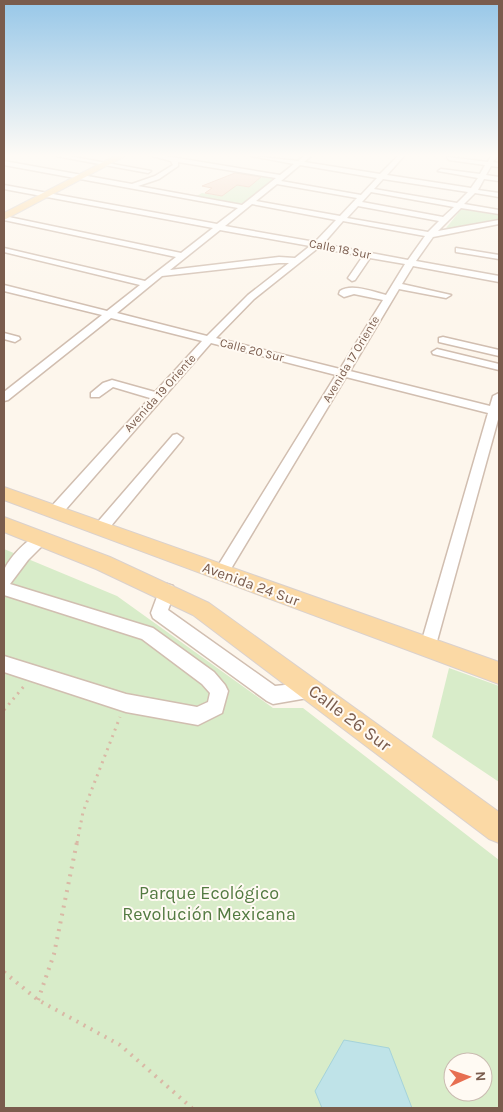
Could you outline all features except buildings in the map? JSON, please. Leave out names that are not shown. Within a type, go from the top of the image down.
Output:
[{"type":"main road","points":[[4,217],[21,208]]},
{"type":"main road","name":"Avenida 24 Sur","points":[[4,493],[499,673]]},
{"type":"main road","points":[[4,524],[167,591]]},
{"type":"main road","name":"Calle 26 Sur","points":[[167,591],[201,609],[499,828]]},
{"type":"street","name":"Calle 18 Sur","points":[[122,208],[499,279]]},
{"type":"street","points":[[4,398],[243,208]]},
{"type":"street","points":[[267,208],[430,235],[499,222]]},
{"type":"street","name":"Avenida 19 Oriente","points":[[55,512],[209,339],[251,298],[299,261],[352,208]]},
{"type":"street","points":[[393,208],[445,220]]},
{"type":"street","name":"Avenida 17 Oriente","points":[[221,573],[410,263],[430,235],[457,208]]},
{"type":"street","points":[[476,208],[499,212]]},
{"type":"street","points":[[4,217],[182,256]]},
{"type":"street","points":[[4,250],[146,284]]},
{"type":"street","points":[[459,250],[499,258]]},
{"type":"street","points":[[352,278],[368,255]]},
{"type":"street","name":"Calle 18 Sur","points":[[160,274],[279,260],[299,261]]},
{"type":"street","points":[[396,286],[446,294]]},
{"type":"street","name":"Calle 20 Sur","points":[[4,288],[497,412]]},
{"type":"street","points":[[344,294],[345,291],[354,291],[388,298]]},
{"type":"street","points":[[4,336],[15,340]]},
{"type":"street","points":[[443,340],[499,353]]},
{"type":"street","points":[[437,352],[499,367]]},
{"type":"street","points":[[95,396],[107,384],[112,383],[157,396]]},
{"type":"street","points":[[428,648],[497,412],[499,396]]},
{"type":"street","points":[[101,528],[177,438]]},
{"type":"street","points":[[4,580],[23,556],[42,539]]},
{"type":"street","points":[[4,589],[148,633],[208,678],[219,691],[216,706],[198,716],[126,703],[4,664]]},
{"type":"street","points":[[167,591],[158,613],[272,695],[313,690]]},
{"type":"path","points":[[4,710],[33,674]]},
{"type":"path","points":[[38,1000],[54,954],[82,812],[126,703]]},
{"type":"path","points":[[4,972],[38,1000],[120,1045],[192,1108]]},
{"type":"green space","points":[[462,208],[499,213],[499,221],[442,233]]},
{"type":"green space","name":"Parque Ecológico Revolución Mexicana","points":[[4,549],[117,596],[273,708],[303,708],[499,860],[499,1108],[4,1108]]},
{"type":"green space","points":[[449,668],[499,686],[499,782],[432,737]]},
{"type":"water","points":[[344,1040],[389,1048],[412,1108],[322,1108],[315,1091]]}]
